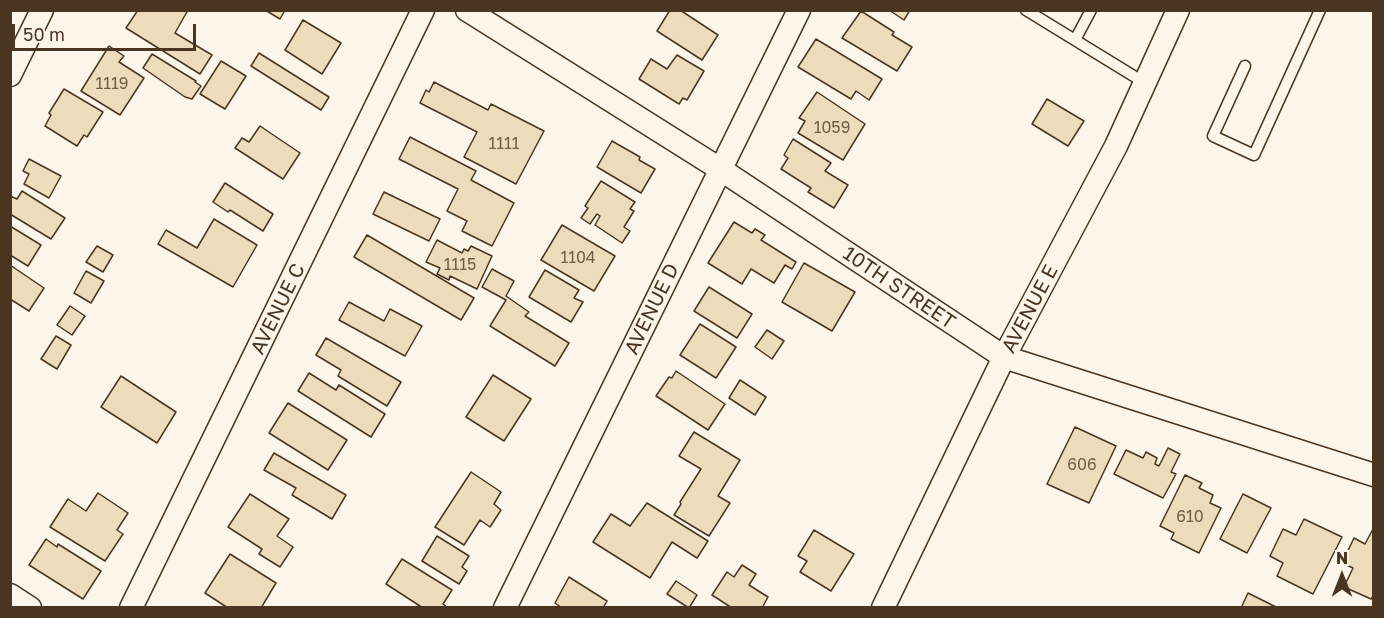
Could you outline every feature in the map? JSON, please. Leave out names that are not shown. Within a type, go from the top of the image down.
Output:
[{"type":"street","points":[[10,75],[42,10]]},
{"type":"street","name":"AVENUE C","points":[[131,608],[423,10]]},
{"type":"street","name":"10TH STREET","points":[[467,10],[720,169],[1004,357],[1374,475]]},
{"type":"street","name":"AVENUE D","points":[[505,608],[799,10]]},
{"type":"street","name":"AVENUE E","points":[[882,608],[1004,357],[1116,146],[1178,10]]},
{"type":"street","points":[[10,595],[30,608]]},
{"type":"lane","points":[[1026,10],[1144,83]]},
{"type":"lane","points":[[1075,40],[1091,10]]},
{"type":"lane","points":[[1245,66],[1213,136],[1254,155],[1320,10]]},
{"type":"building","points":[[138,10],[188,10],[175,33],[212,55],[200,74],[126,28]]},
{"type":"building","points":[[265,10],[285,10],[280,19]]},
{"type":"building","points":[[670,10],[680,10],[718,35],[702,60],[657,31]]},
{"type":"building","points":[[889,10],[910,10],[904,20]]},
{"type":"building","points":[[861,11],[894,32],[892,35],[912,47],[897,71],[842,38]]},
{"type":"building","points":[[303,20],[341,43],[322,74],[285,50]]},
{"type":"building","points":[[816,39],[882,79],[869,100],[856,91],[851,99],[798,67]]},
{"type":"building","points":[[109,46],[124,56],[119,62],[144,78],[120,115],[81,91]]},
{"type":"building","points":[[259,53],[329,97],[321,110],[251,66]]},
{"type":"building","points":[[152,54],[201,86],[192,99],[185,97],[143,68]]},
{"type":"building","points":[[677,55],[704,71],[687,100],[683,98],[679,104],[639,79],[651,59],[667,69]]},
{"type":"building","points":[[221,61],[246,76],[225,109],[200,94]]},
{"type":"building","points":[[434,82],[488,110],[491,104],[544,131],[516,184],[464,157],[477,132],[420,103],[426,90],[429,92]]},
{"type":"building","points":[[64,89],[103,112],[87,137],[84,135],[77,146],[45,126],[51,115],[49,113]]},
{"type":"building","points":[[817,92],[865,124],[843,160],[798,133],[805,121],[799,118]]},
{"type":"building","points":[[1047,99],[1084,121],[1068,146],[1032,124]]},
{"type":"building","points":[[260,126],[300,153],[283,179],[235,148],[242,138],[249,142]]},
{"type":"building","points":[[410,137],[476,171],[471,180],[514,203],[492,246],[462,231],[467,221],[447,211],[458,189],[399,159]]},
{"type":"building","points":[[793,139],[831,163],[825,171],[848,185],[834,208],[808,192],[811,188],[781,169],[788,158],[784,155]]},
{"type":"building","points":[[612,141],[640,157],[639,160],[655,169],[641,193],[597,167]]},
{"type":"building","points":[[29,159],[61,176],[49,198],[24,184],[29,174],[23,171]]},
{"type":"building","points":[[601,181],[635,202],[630,209],[634,211],[624,227],[630,231],[622,243],[595,225],[600,216],[597,214],[590,224],[581,218],[588,208],[585,206]]},
{"type":"building","points":[[225,183],[273,214],[263,231],[213,202]]},
{"type":"building","points":[[22,191],[65,218],[51,239],[10,214],[10,196],[17,199]]},
{"type":"building","points":[[384,192],[440,219],[429,241],[373,214]]},
{"type":"building","points":[[214,219],[257,245],[233,287],[158,244],[166,230],[197,248]]},
{"type":"building","points":[[734,222],[752,233],[755,229],[765,235],[761,240],[796,262],[792,269],[785,265],[774,283],[751,269],[742,284],[708,263]]},
{"type":"building","points":[[562,225],[615,256],[594,291],[541,260]]},
{"type":"building","points":[[10,226],[41,245],[28,266],[10,255]]},
{"type":"building","points":[[367,235],[474,298],[461,320],[354,257]]},
{"type":"building","points":[[437,240],[462,253],[464,249],[468,251],[471,246],[492,256],[477,289],[450,276],[449,280],[437,274],[440,268],[426,262]]},
{"type":"building","points":[[97,246],[113,255],[103,272],[86,262]]},
{"type":"building","points":[[804,263],[855,292],[832,331],[782,302]]},
{"type":"building","points":[[10,265],[44,288],[29,311],[10,299]]},
{"type":"building","points":[[492,269],[514,281],[506,296],[529,312],[525,316],[569,343],[555,366],[490,326],[506,300],[482,287]]},
{"type":"building","points":[[545,270],[579,290],[574,298],[583,302],[571,322],[529,297]]},
{"type":"building","points":[[86,271],[104,281],[91,303],[74,293]]},
{"type":"building","points":[[709,287],[752,314],[737,338],[694,311]]},
{"type":"building","points":[[349,302],[384,321],[390,309],[422,326],[405,356],[339,320]]},
{"type":"building","points":[[70,306],[85,316],[72,335],[57,325]]},
{"type":"building","points":[[700,324],[736,347],[716,378],[680,355]]},
{"type":"building","points":[[767,330],[784,341],[772,359],[755,347]]},
{"type":"building","points":[[56,336],[71,345],[57,369],[41,359]]},
{"type":"building","points":[[326,338],[401,382],[387,406],[338,376],[341,370],[316,355]]},
{"type":"building","points":[[676,371],[725,404],[708,430],[656,396]]},
{"type":"building","points":[[309,373],[336,390],[339,385],[385,414],[371,437],[298,391]]},
{"type":"building","points":[[493,375],[531,399],[504,441],[466,417]]},
{"type":"building","points":[[121,376],[176,412],[157,443],[101,407]]},
{"type":"building","points":[[740,380],[766,397],[755,415],[729,398]]},
{"type":"building","points":[[288,403],[347,440],[328,470],[269,433]]},
{"type":"building","points":[[1075,427],[1116,446],[1089,503],[1047,484]]},
{"type":"building","points":[[694,432],[740,460],[718,496],[730,503],[709,536],[674,515],[701,469],[679,456]]},
{"type":"building","points":[[1168,448],[1180,454],[1171,472],[1176,474],[1163,498],[1114,474],[1126,450],[1143,458],[1146,452],[1157,458],[1155,464],[1159,466]]},
{"type":"building","points":[[274,453],[346,495],[332,519],[292,495],[296,488],[264,470]]},
{"type":"building","points":[[471,472],[501,492],[494,504],[501,510],[490,527],[480,520],[464,545],[435,527]]},
{"type":"building","points":[[1185,475],[1202,483],[1199,488],[1213,495],[1210,503],[1221,508],[1199,553],[1171,539],[1174,533],[1160,526]]},
{"type":"building","points":[[98,493],[128,513],[117,530],[123,534],[105,561],[50,527],[68,499],[86,511]]},
{"type":"building","points":[[250,494],[289,519],[277,536],[293,547],[280,567],[259,554],[262,549],[228,527]]},
{"type":"building","points":[[1243,494],[1271,508],[1247,553],[1220,539]]},
{"type":"building","points":[[647,503],[708,541],[697,558],[672,542],[650,578],[593,542],[611,514],[630,526]]},
{"type":"building","points":[[1304,519],[1342,537],[1313,594],[1277,576],[1283,563],[1270,556],[1283,529],[1296,535]]},
{"type":"building","points":[[1374,527],[1374,595],[1371,599],[1344,587],[1353,568],[1342,563],[1354,538],[1365,544]]},
{"type":"building","points":[[814,530],[854,554],[831,591],[800,572],[807,561],[798,556]]},
{"type":"building","points":[[437,536],[469,556],[462,567],[467,571],[459,584],[422,561]]},
{"type":"building","points":[[46,539],[101,571],[83,599],[29,565]]},
{"type":"building","points":[[230,554],[276,583],[261,608],[228,608],[205,593]]},
{"type":"building","points":[[402,559],[452,590],[443,604],[448,608],[423,608],[386,584]]},
{"type":"building","points":[[742,565],[756,574],[749,585],[768,597],[762,608],[732,608],[712,595],[727,572],[734,577]]},
{"type":"building","points":[[569,577],[607,601],[603,608],[562,608],[555,603]]},
{"type":"building","points":[[676,581],[697,595],[689,608],[667,594]]},
{"type":"building","points":[[1248,593],[1278,608],[1241,608]]}]
